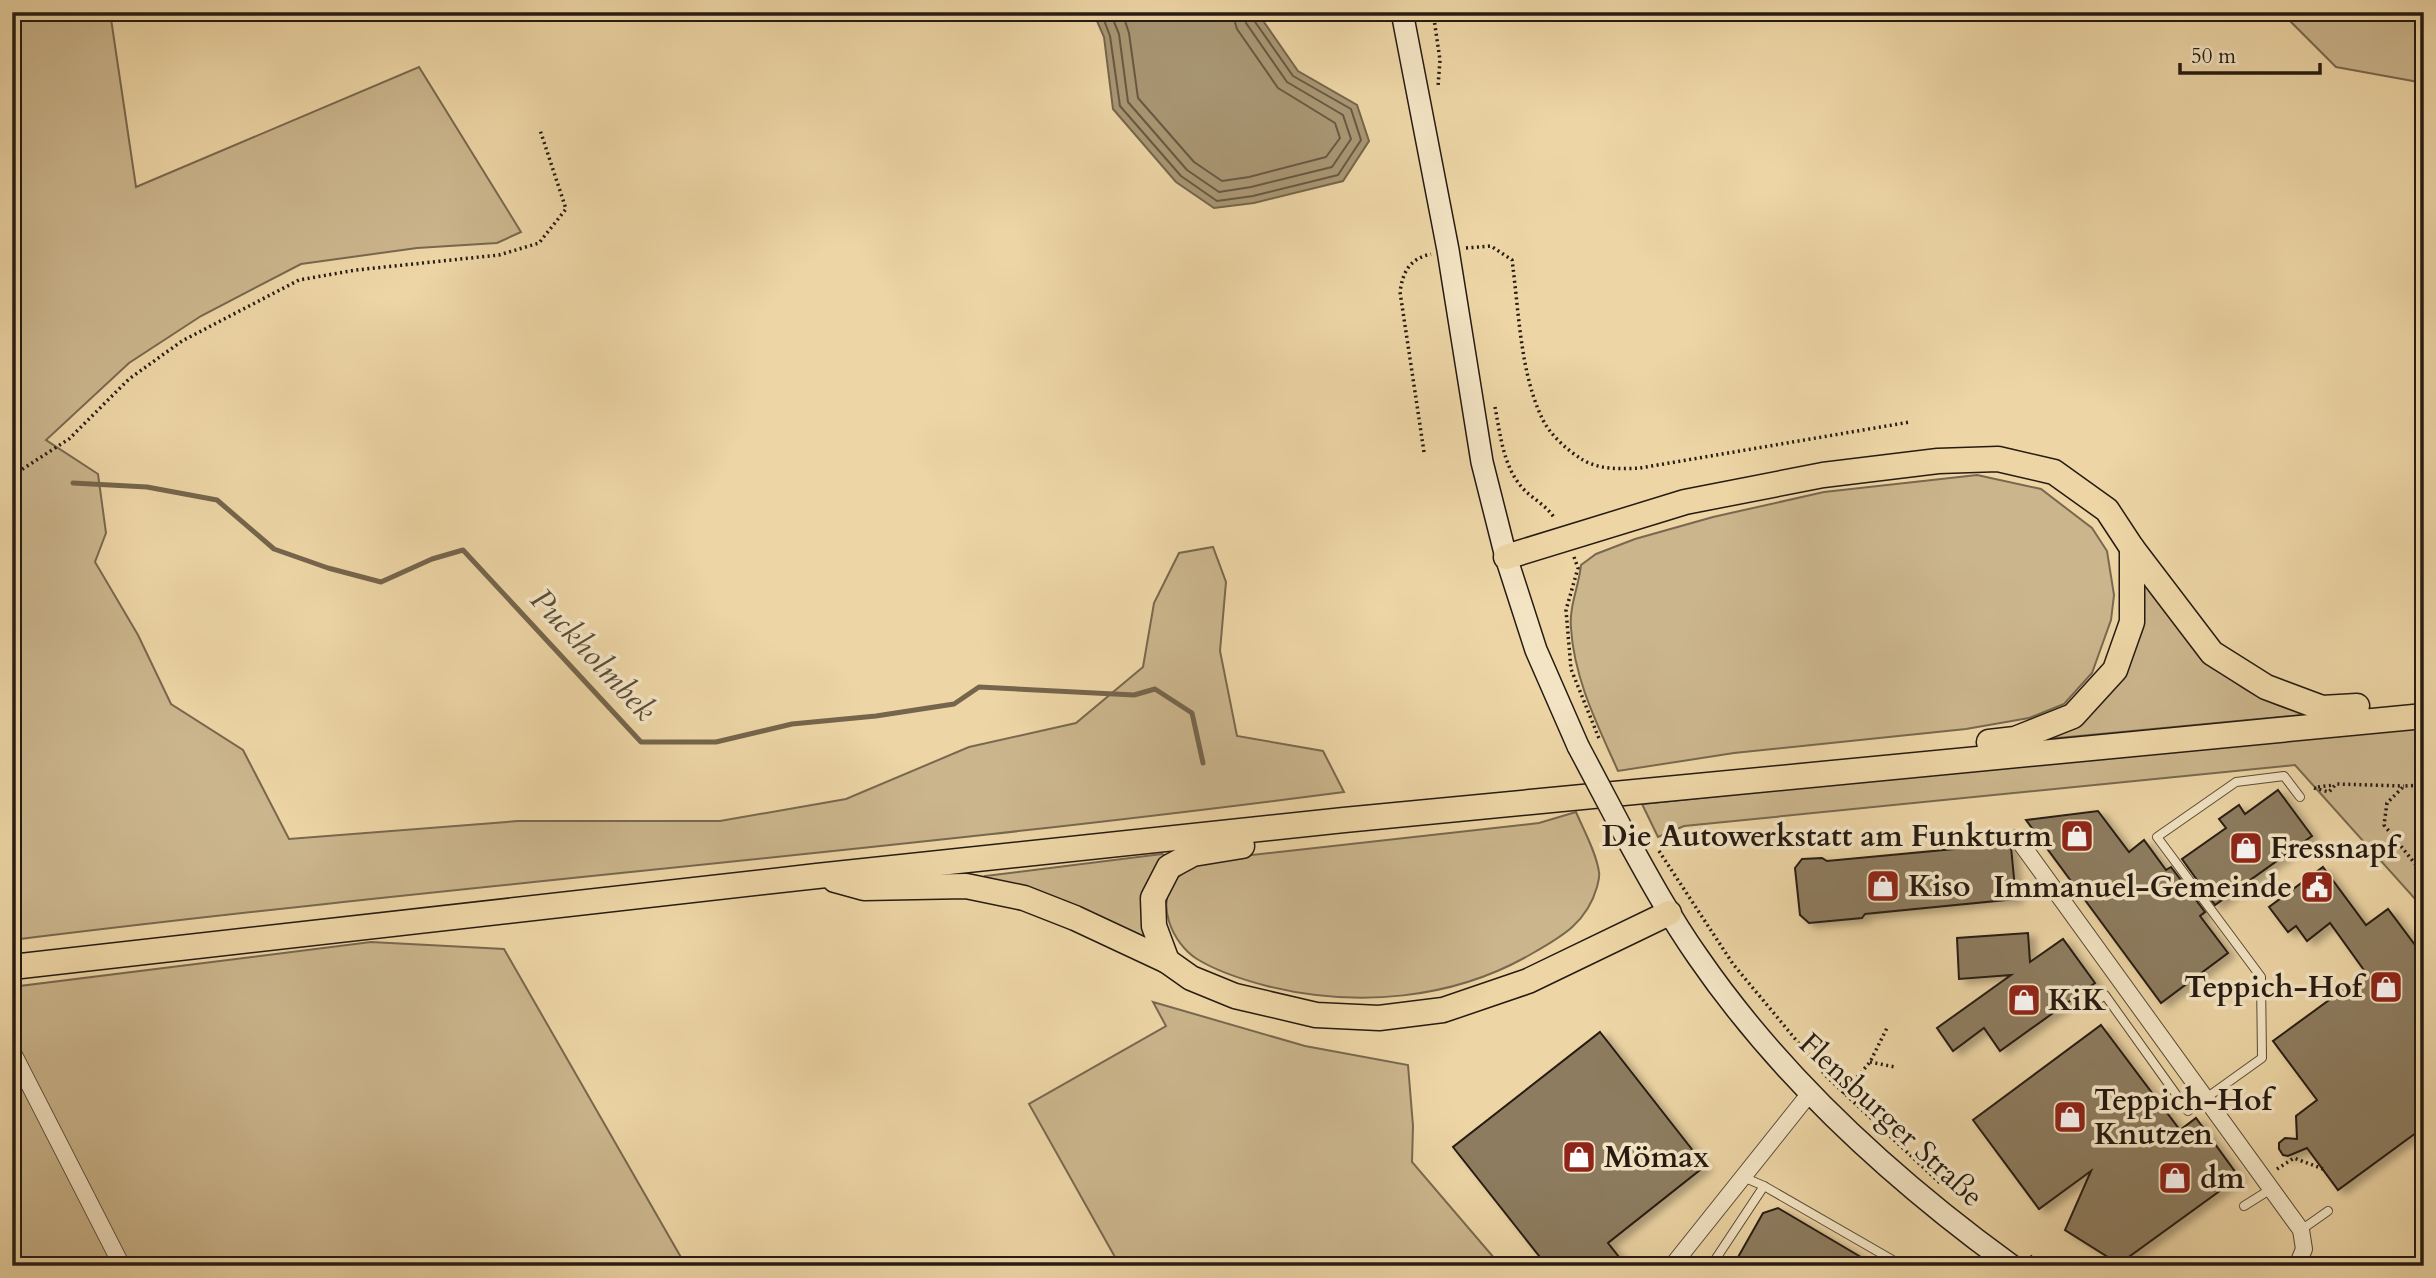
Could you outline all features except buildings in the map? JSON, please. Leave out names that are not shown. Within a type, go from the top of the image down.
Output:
[{"type":"main road","points":[[1506,557],[1685,502],[1823,475],[1938,461],[1998,459],[2054,472],[2107,510],[2132,548],[2212,653],[2266,687],[2322,708],[2424,703]]},
{"type":"main road","points":[[1880,767],[1903,753],[2015,738],[2073,716],[2115,670],[2132,622],[2132,548]]},
{"type":"main road","points":[[12,967],[817,876],[1344,820],[2424,716]]},
{"type":"main road","points":[[1167,961],[1154,926],[1153,898],[1169,867],[1192,854],[1316,834],[1344,820]]},
{"type":"main road","points":[[817,876],[864,888],[966,886],[1024,898],[1075,918],[1167,961],[1191,978],[1234,996],[1316,1015],[1380,1018],[1443,1010],[1528,981],[1669,913]]},
{"type":"street","points":[[1402,12],[1448,250]]},
{"type":"street","name":"Flensburger Straße","points":[[1448,250],[1455,307],[1482,462],[1506,557],[1536,650],[1578,746],[1669,913],[1699,959],[1810,1093],[1957,1227],[2016,1258]]},
{"type":"street","points":[[2017,838],[2301,1230],[2304,1249],[2297,1266]]},
{"type":"street","points":[[12,1051],[122,1266]]},
{"type":"street","points":[[1672,1266],[1810,1093]]},
{"type":"lane","points":[[2088,1007],[2105,995],[2188,1111],[2262,1058],[2261,978],[2157,837],[2236,782],[2284,776],[2300,797]]},
{"type":"lane","points":[[1743,1177],[1764,1185],[1903,1266]]},
{"type":"lane","points":[[2244,1206],[2267,1183]]},
{"type":"lane","points":[[1711,1266],[1764,1185]]},
{"type":"lane","points":[[2301,1230],[2328,1211]]},
{"type":"path","points":[[1433,12],[1440,60],[1437,94]]},
{"type":"path","points":[[12,472],[18,472],[69,439],[129,379],[182,341],[299,280],[356,270],[499,256],[539,243],[566,209],[540,130]]},
{"type":"path","points":[[1424,452],[1400,292],[1403,275],[1413,262],[1425,256],[1448,250],[1491,246],[1512,261],[1528,380],[1542,421],[1584,461],[1612,469],[1640,468],[1910,422]]},
{"type":"path","points":[[1493,397],[1504,452],[1520,485],[1550,510],[1567,539],[1578,568],[1566,610],[1571,669],[1600,742]]},
{"type":"path","points":[[2336,784],[2329,792],[2314,788],[2336,784],[2424,785]]},
{"type":"path","points":[[2404,786],[2387,803],[2384,825],[2424,874]]},
{"type":"path","points":[[1658,850],[1732,964],[1843,1094],[1949,1191]]},
{"type":"path","points":[[1843,1094],[1870,1062],[1887,1028]]},
{"type":"path","points":[[1870,1062],[1895,1067]]},
{"type":"path","points":[[2267,1183],[2294,1158],[2323,1170]]},
{"type":"path","points":[[2016,1258],[2042,1266]]},
{"type":"shaded area","points":[[12,12],[110,12],[136,187],[419,67],[521,232],[497,243],[417,248],[301,264],[201,316],[129,363],[46,440],[98,474],[106,533],[95,562],[138,635],[171,704],[243,750],[289,839],[518,821],[720,821],[846,799],[969,747],[1076,723],[1143,667],[1154,603],[1179,553],[1213,547],[1226,582],[1220,651],[1237,736],[1323,751],[1344,792],[1011,832],[12,940]]},
{"type":"shaded area","points":[[2281,12],[2424,12],[2424,83],[2336,67]]},
{"type":"shaded area","points":[[1977,475],[2041,489],[2092,528],[2107,551],[2114,595],[2111,620],[2092,673],[2064,704],[2029,718],[1966,729],[1734,753],[1618,771],[1588,702],[1573,647],[1571,612],[1581,565],[1596,554],[1635,539],[1713,517],[1824,492]]},
{"type":"shaded area","points":[[2136,571],[2188,637],[2226,675],[2248,691],[2301,712],[2302,715],[2047,739],[2104,694]]},
{"type":"shaded area","points":[[2424,723],[2424,909],[2295,765],[1684,826],[1658,837],[1642,804]]},
{"type":"shaded area","points":[[1576,812],[1593,849],[1599,874],[1593,899],[1580,919],[1554,940],[1502,969],[1437,990],[1369,998],[1301,993],[1267,986],[1222,972],[1197,959],[1180,943],[1169,922],[1167,898],[1178,877],[1195,866],[1215,859],[1539,823]]},
{"type":"shaded area","points":[[1164,855],[1147,939],[986,879],[985,876]]},
{"type":"shaded area","points":[[371,942],[504,949],[686,1266],[12,1266],[12,987]]},
{"type":"shaded area","points":[[1153,1002],[1305,1046],[1408,1065],[1413,1126],[1412,1162],[1501,1266],[1120,1266],[1029,1104],[1166,1026]]},
{"type":"water","points":[[1093,12],[1257,12],[1298,71],[1357,105],[1369,141],[1343,181],[1254,203],[1214,208],[1176,182],[1113,109],[1104,37]]},
{"type":"waterway","name":"Puckholmbek","points":[[73,483],[147,487],[217,500],[274,549],[328,568],[381,582],[432,559],[463,550],[641,742],[716,742],[792,724],[876,716],[954,704],[979,687],[1134,695],[1155,689],[1192,713],[1203,763]]},
{"type":"place","name":"Die Autowerkstatt am Funkturm","points":[[2077,836]]},
{"type":"place","name":"Fressnapf","points":[[2246,848]]},
{"type":"place","name":"Kiso","points":[[1883,886]]},
{"type":"place","name":"Immanuel-Gemeinde","points":[[2317,887]]},
{"type":"place","name":"Teppich-Hof","points":[[2386,987]]},
{"type":"place","name":"KiK","points":[[2024,1000]]},
{"type":"place","name":"Teppich-Hof Knutzen","points":[[2070,1117]]},
{"type":"place","name":"Mömax","points":[[1579,1157]]},
{"type":"place","name":"dm","points":[[2175,1178]]}]
